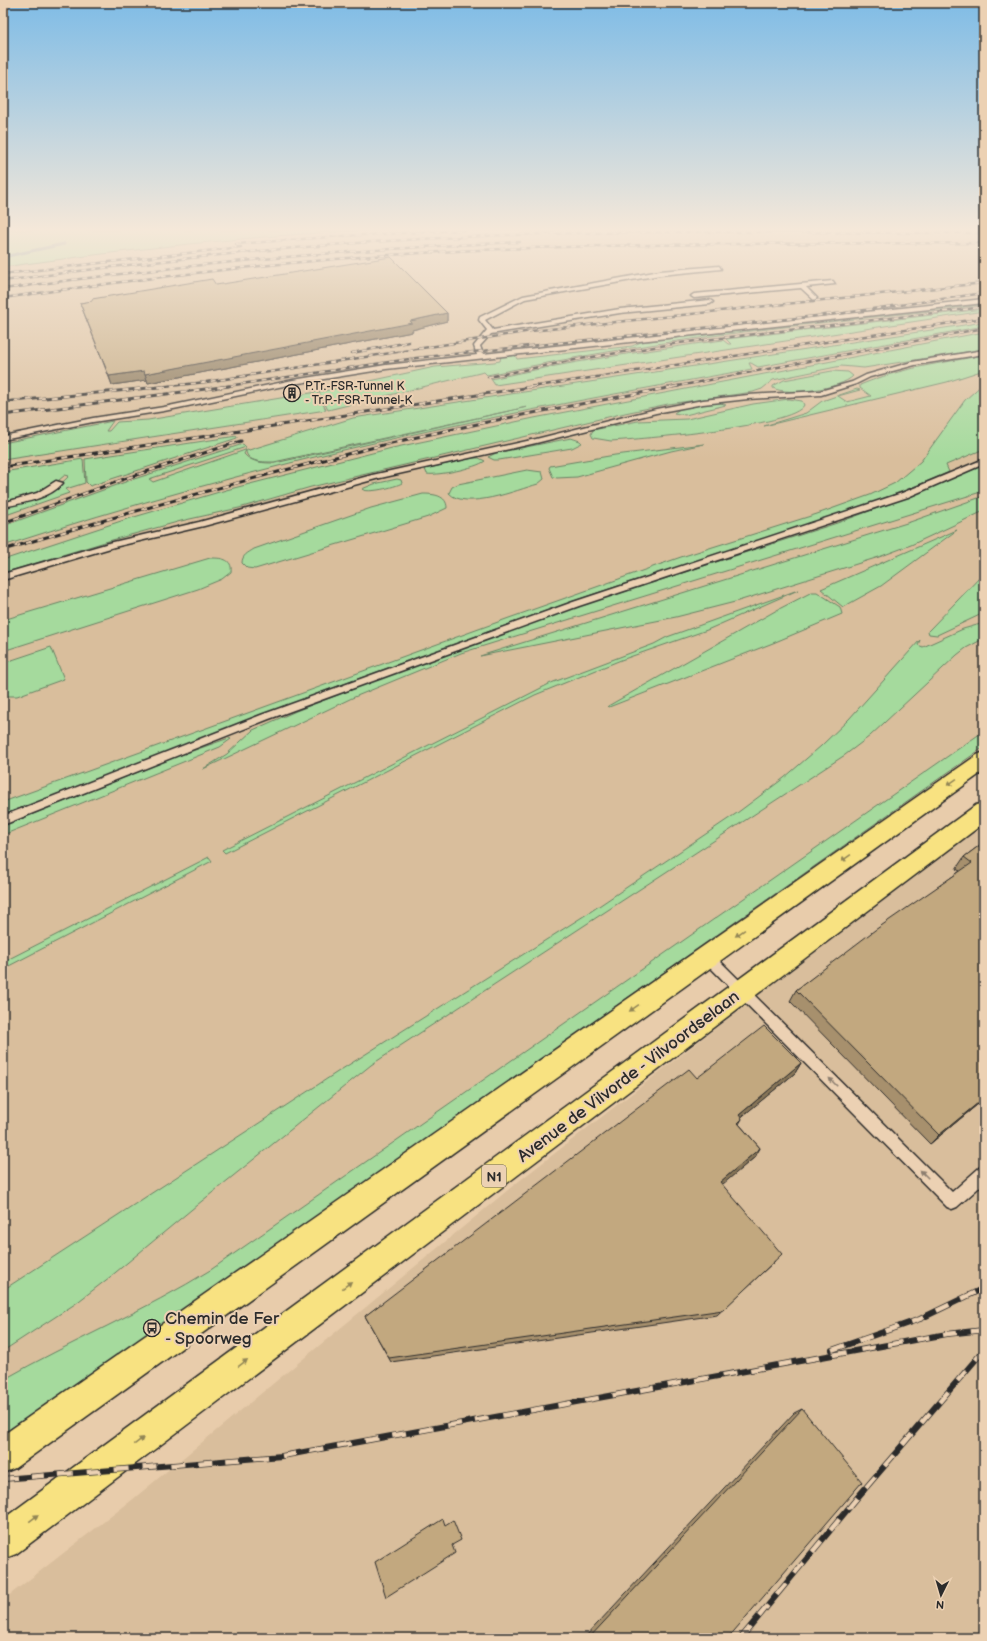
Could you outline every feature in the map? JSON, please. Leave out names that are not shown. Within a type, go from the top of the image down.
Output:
[{"type":"main road","points":[[3,1456],[984,760]]},
{"type":"main road","name":"Avenue de Vilvorde - Vilvoordselaan","points":[[3,1541],[984,811]]},
{"type":"lane","points":[[489,332],[490,330],[482,318],[505,307]]},
{"type":"lane","points":[[612,312],[622,307]]},
{"type":"lane","points":[[480,356],[477,346],[489,332],[612,312],[665,307]]},
{"type":"lane","points":[[3,438],[164,409],[324,376],[480,356],[933,307]]},
{"type":"lane","points":[[3,577],[112,545],[201,524],[375,477],[536,441],[656,410],[740,398],[821,393],[854,383],[874,374],[914,364],[984,352]]},
{"type":"lane","points":[[113,425],[120,416]]},
{"type":"lane","points":[[3,821],[265,717],[338,690],[576,604],[904,495],[984,461]]},
{"type":"lane","points":[[3,505],[37,496],[60,483]]},
{"type":"lane","points":[[707,956],[952,1202],[984,1173]]},
{"type":"shaded area","points":[[3,307],[984,307],[984,747],[3,1436]]},
{"type":"shaded area","points":[[984,822],[984,1638],[3,1638],[3,1600],[132,1500],[514,1185],[944,851]]},
{"type":"green space","points":[[969,307],[754,331],[629,348],[487,375],[484,372],[328,410],[319,392],[435,367],[500,361],[501,356],[515,355],[517,359],[632,346],[641,342]]},
{"type":"green space","points":[[984,309],[984,311],[495,385],[491,379],[577,362],[665,348],[723,340],[728,344],[731,344],[726,339]]},
{"type":"green space","points":[[984,322],[984,326],[758,367],[749,363],[752,369],[523,411],[338,451],[194,488],[3,546],[3,526],[131,480],[243,444],[246,447],[149,479],[153,482],[248,449],[249,450],[353,418]],"holes":[[[527,407],[275,463],[262,463],[253,460],[274,462]],[[246,450],[251,459],[244,454]]]},
{"type":"green space","points":[[984,332],[984,349],[864,368],[841,366],[773,380],[762,389],[753,392],[668,404],[625,413],[311,487],[239,508],[181,521],[105,542],[3,573],[3,560],[124,520],[226,490],[392,448],[534,418]]},
{"type":"green space","points":[[984,355],[984,370],[947,382],[764,426],[806,413],[822,401],[857,389],[860,390],[838,396],[847,402],[871,396],[860,388],[860,385],[891,374]]},
{"type":"green space","points":[[832,371],[848,372],[853,376],[847,381],[826,388],[814,390],[790,391],[773,388],[773,386],[784,380]]},
{"type":"green space","points":[[984,383],[984,449],[946,465],[949,472],[903,491],[809,525],[618,586],[378,671],[229,727],[3,817],[3,802],[681,557],[817,514],[870,495],[895,483],[921,461],[965,400]]},
{"type":"green space","points":[[317,392],[326,410],[3,460],[3,443],[113,421],[106,431],[109,431],[117,422],[148,420]]},
{"type":"green space","points":[[789,399],[802,401],[804,405],[794,413],[774,420],[746,426],[682,435],[611,441],[593,438],[591,434],[593,430],[638,421],[687,419],[753,404]]},
{"type":"green space","points":[[719,402],[726,405],[685,415],[674,413],[689,406]]},
{"type":"green space","points":[[237,436],[237,438],[90,486],[86,482],[85,459]]},
{"type":"green space","points":[[571,438],[582,443],[572,448],[499,460],[494,460],[488,457],[496,453]]},
{"type":"green space","points":[[704,444],[671,451],[577,477],[553,477],[549,468],[550,466],[615,455]]},
{"type":"green space","points":[[479,458],[485,461],[465,469],[439,474],[427,474],[425,469],[429,468]]},
{"type":"green space","points":[[83,459],[85,483],[66,489],[69,493],[3,516],[3,507],[39,496],[63,482],[69,476],[65,475],[51,486],[36,493],[3,503],[3,472]]},
{"type":"green space","points":[[984,465],[984,491],[461,653],[352,698],[203,769],[227,754],[253,730],[296,711],[413,666],[574,608],[837,523],[908,497]]},
{"type":"green space","points":[[527,470],[542,472],[544,479],[538,484],[492,498],[479,500],[457,498],[449,493],[452,487],[458,484]]},
{"type":"green space","points":[[397,479],[401,480],[402,483],[388,488],[369,491],[362,489],[374,484]]},
{"type":"green space","points":[[423,494],[439,496],[445,500],[447,508],[428,517],[255,569],[247,568],[242,563],[244,556],[254,549],[371,508]]},
{"type":"green space","points":[[984,496],[984,511],[911,545],[879,557],[735,602],[676,617],[480,656],[910,522]]},
{"type":"green space","points":[[957,530],[881,586],[843,607],[821,589]]},
{"type":"green space","points":[[210,558],[228,561],[231,567],[231,572],[222,579],[198,589],[3,651],[3,620]]},
{"type":"green space","points":[[984,573],[984,613],[937,635],[929,634],[928,631]]},
{"type":"green space","points":[[798,590],[707,630],[621,660],[535,695],[225,853],[222,850],[551,683],[654,644],[667,637]]},
{"type":"green space","points":[[812,592],[817,592],[840,607],[842,614],[773,643],[609,707],[608,706],[777,610]]},
{"type":"green space","points":[[984,623],[983,639],[966,648],[957,655],[870,736],[845,755],[371,1065],[110,1277],[75,1304],[3,1351],[3,1290],[339,1071],[587,914],[737,813],[784,778],[821,746],[849,719],[920,640],[918,645],[923,647],[963,629]]},
{"type":"green space","points":[[51,647],[64,679],[17,696],[3,696],[3,663]]},
{"type":"green space","points":[[984,731],[984,747],[265,1253],[3,1434],[3,1380],[161,1299],[212,1269]]},
{"type":"green space","points":[[229,738],[231,739],[220,747],[3,835],[3,826],[178,756]]},
{"type":"green space","points":[[209,857],[212,861],[3,969],[3,962]]},
{"type":"building","points":[[81,307],[441,307],[447,313],[410,321],[412,323],[145,374],[144,371],[109,376]]},
{"type":"building","points":[[984,842],[984,1098],[939,1135],[796,990],[875,930],[972,863],[964,857]]},
{"type":"building","points":[[764,1026],[801,1063],[739,1115],[742,1119],[738,1123],[760,1148],[720,1182],[782,1254],[723,1310],[389,1358],[365,1316],[689,1069],[697,1078]]},
{"type":"building","points":[[802,1409],[862,1482],[728,1638],[589,1638]]},
{"type":"building","points":[[443,1519],[445,1525],[453,1520],[461,1540],[452,1545],[455,1553],[386,1597],[375,1562]]},
{"type":"railway","points":[[170,386],[206,382],[531,331],[761,307]]},
{"type":"railway","points":[[221,387],[416,358],[844,313],[889,307]]},
{"type":"railway","points":[[488,377],[580,359],[679,343],[984,307]]},
{"type":"railway","points":[[531,387],[984,318]]},
{"type":"railway","points":[[673,387],[984,328]]},
{"type":"railway","points":[[352,353],[409,342]]},
{"type":"railway","points":[[3,402],[170,386]]},
{"type":"railway","points":[[161,387],[170,386]]},
{"type":"railway","points":[[3,415],[229,386]]},
{"type":"railway","points":[[3,467],[537,386]]},
{"type":"railway","points":[[3,550],[194,495],[387,444],[496,420],[679,386]]},
{"type":"railway","points":[[3,523],[127,478],[241,441]]},
{"type":"railway","points":[[832,1350],[920,1319],[984,1288]]},
{"type":"railway","points":[[3,1479],[282,1456],[947,1334],[984,1330]]},
{"type":"railway","points":[[741,1638],[857,1498],[984,1350]]},
{"type":"place","name":"P.Tr.-FSR-Tunnel K - Tr.P.-FSR-Tunnel-K","points":[[292,393]]},
{"type":"place","name":"Chemin de Fer - Spoorweg","points":[[152,1328]]}]
